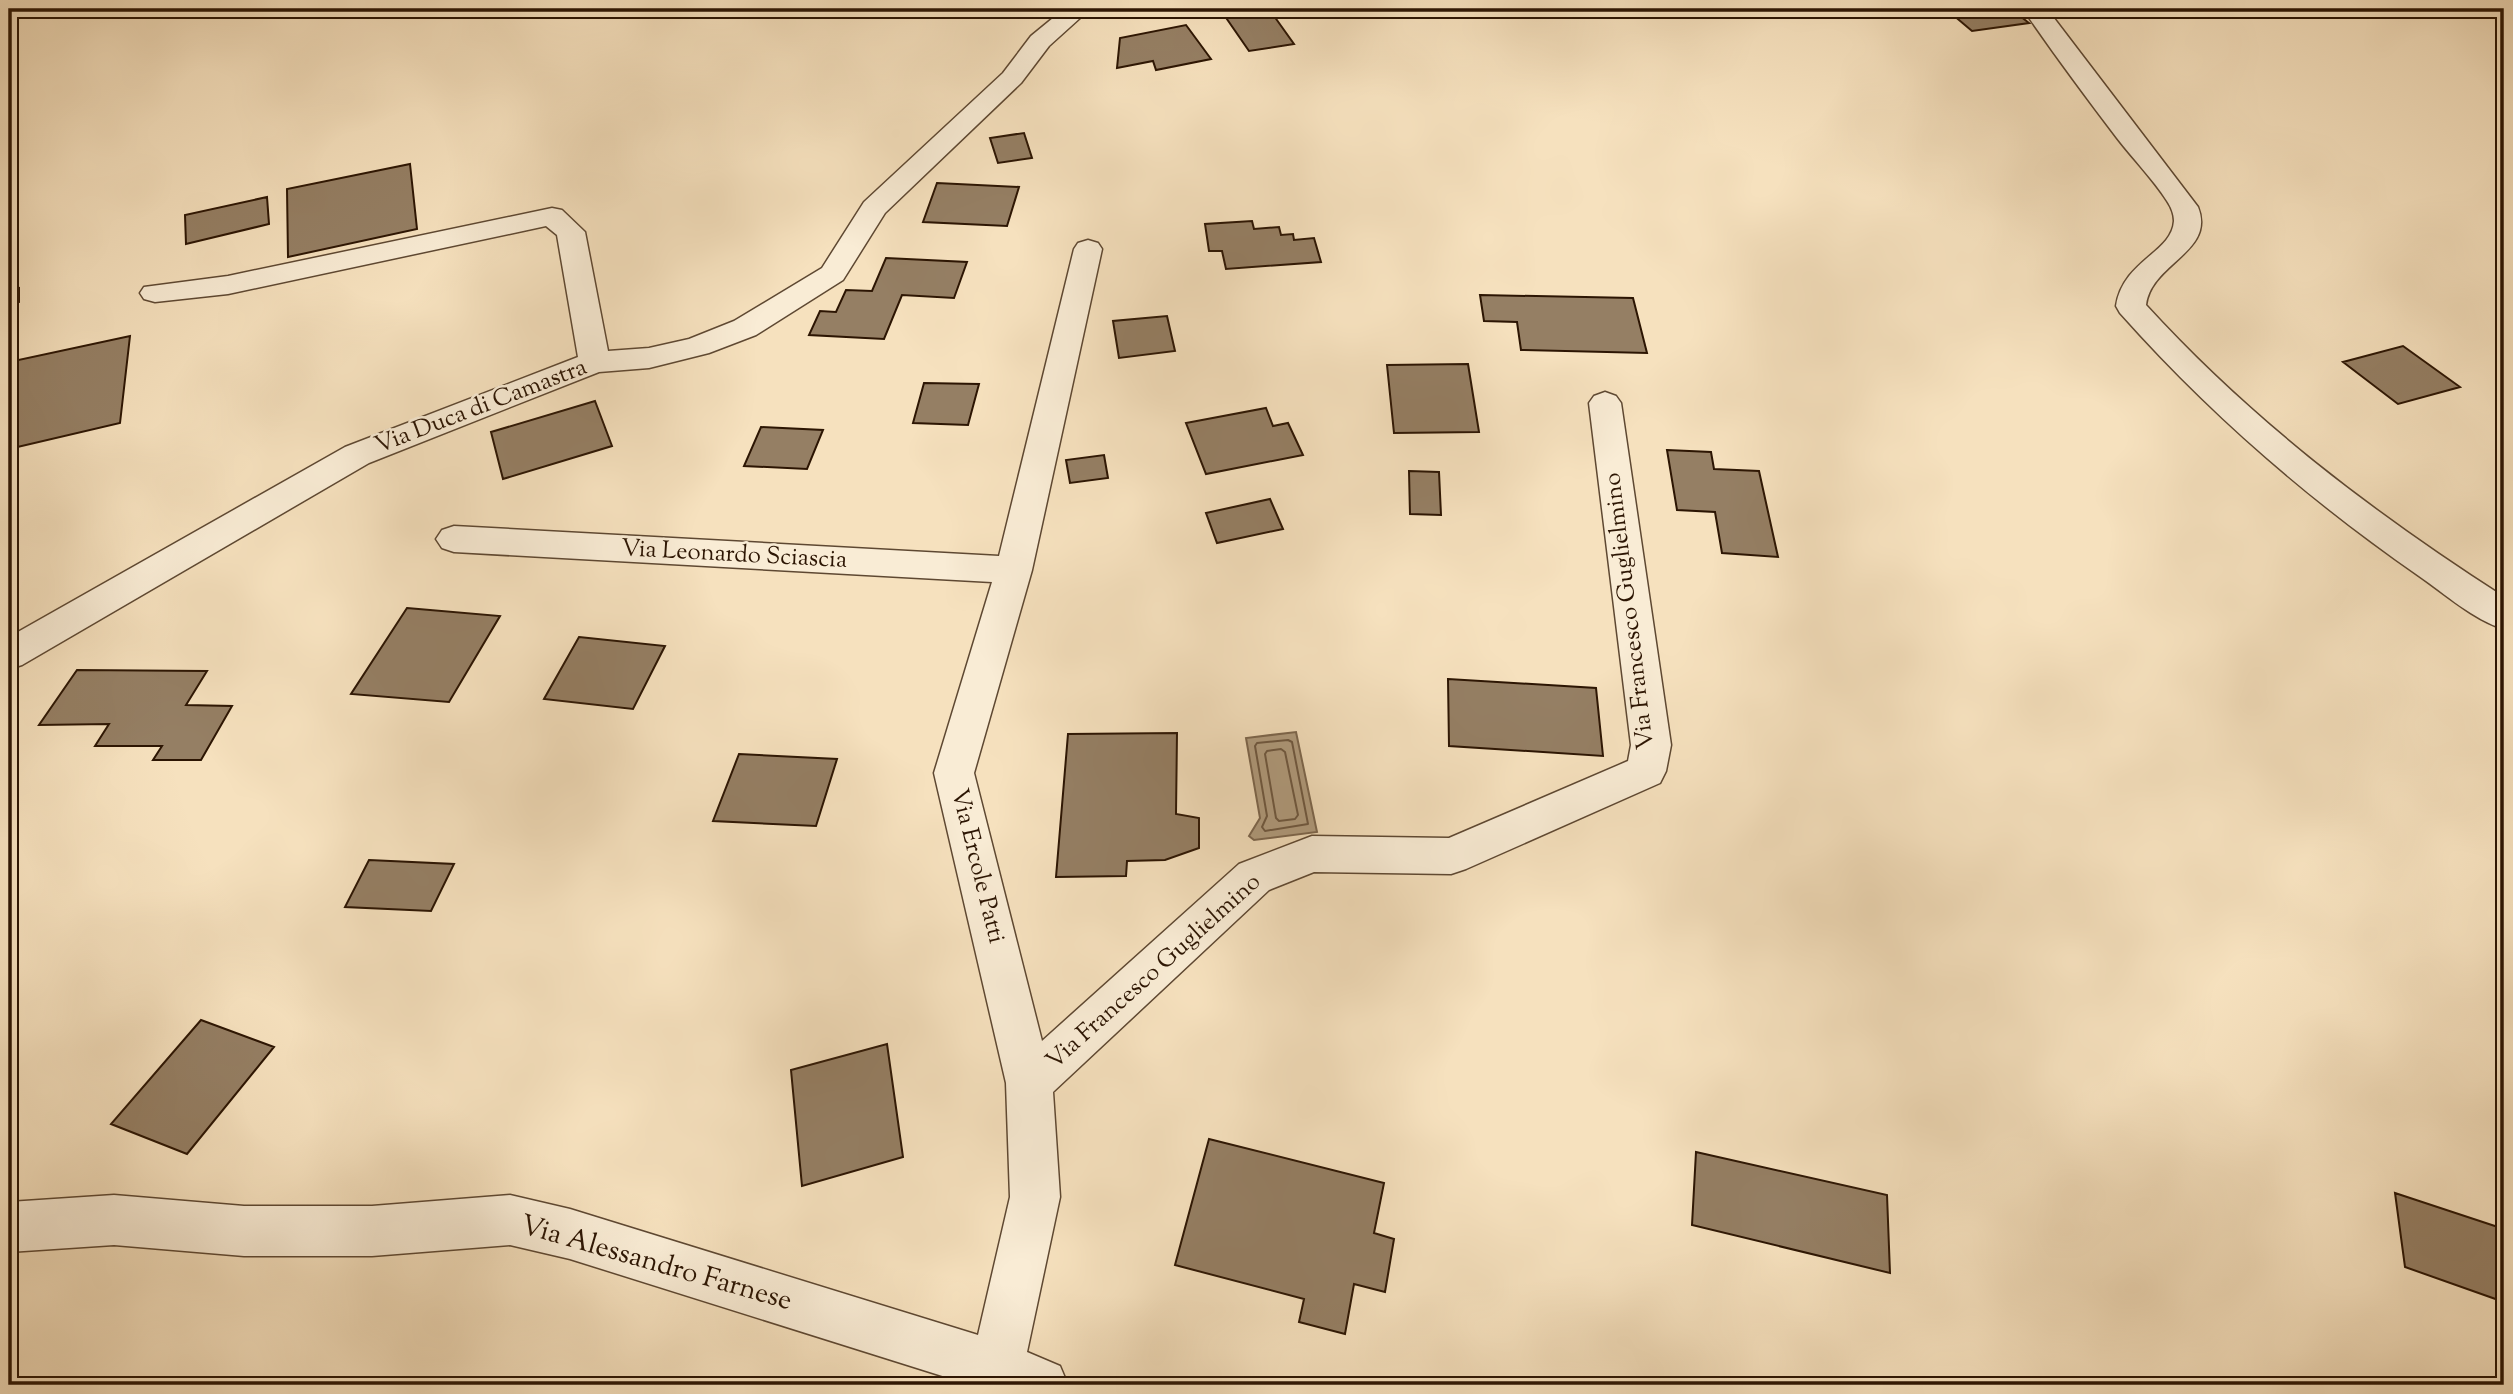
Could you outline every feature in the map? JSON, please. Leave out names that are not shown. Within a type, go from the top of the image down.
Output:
[{"type":"street","name":"Via Duca di Camastra","points":[[9,655],[356,455],[594,362],[649,358],[698,346],[745,328],[833,274],[874,208],[1012,78],[1040,41],[1078,9]]},
{"type":"street","points":[[2035,9],[2134,144],[2179,197],[2188,219],[2182,242],[2140,281],[2134,289],[2130,306],[2167,349],[2236,417],[2343,504],[2448,579],[2504,615]]},
{"type":"street","points":[[155,293],[228,285],[552,216],[571,232],[594,362]]},
{"type":"street","name":"Via Ercole Patti","points":[[990,1374],[1035,1197],[1029,1083],[954,772],[1014,570],[1088,249]]},
{"type":"street","name":"Via Francesco Guglielmino","points":[[1029,1083],[1254,877],[1312,854],[1451,856],[1646,771],[1651,745],[1605,403]]},
{"type":"street","name":"Via Leonardo Sciascia","points":[[454,540],[1014,570]]},
{"type":"street","name":"Via Alessandro Farnese","points":[[9,1227],[114,1220],[244,1231],[359,1231],[510,1220],[570,1234],[990,1374]]},
{"type":"water","points":[[1296,732],[1317,832],[1254,840],[1249,836],[1260,818],[1246,738]]},
{"type":"building","points":[[1220,9],[1269,9],[1294,44],[1249,51]]},
{"type":"building","points":[[1946,9],[2011,9],[2029,23],[1972,31]]},
{"type":"building","points":[[1186,25],[1211,59],[1156,70],[1153,61],[1117,68],[1120,38]]},
{"type":"building","points":[[1024,133],[1032,158],[998,163],[990,138]]},
{"type":"building","points":[[410,164],[417,229],[288,257],[287,189]]},
{"type":"building","points":[[937,183],[1019,187],[1007,226],[923,222]]},
{"type":"building","points":[[267,197],[269,224],[186,244],[185,215]]},
{"type":"building","points":[[1252,221],[1254,229],[1279,227],[1281,235],[1293,234],[1294,240],[1314,238],[1321,262],[1226,269],[1222,251],[1209,251],[1205,224]]},
{"type":"building","points":[[886,258],[967,262],[954,298],[902,295],[884,339],[809,335],[820,311],[836,312],[846,290],[872,291]]},
{"type":"building","points":[[19,288],[19,302],[9,305],[9,291]]},
{"type":"building","points":[[1480,295],[1633,298],[1647,353],[1521,350],[1517,322],[1484,321]]},
{"type":"building","points":[[1167,316],[1175,351],[1119,358],[1113,321]]},
{"type":"building","points":[[130,336],[120,423],[9,449],[9,362]]},
{"type":"building","points":[[2403,346],[2460,387],[2398,404],[2343,362]]},
{"type":"building","points":[[1468,364],[1479,432],[1394,433],[1387,365]]},
{"type":"building","points":[[924,383],[979,384],[968,425],[913,423]]},
{"type":"building","points":[[595,401],[612,446],[503,479],[491,432]]},
{"type":"building","points":[[1266,408],[1273,426],[1288,423],[1303,455],[1206,474],[1186,423]]},
{"type":"building","points":[[761,427],[823,430],[807,469],[744,466]]},
{"type":"building","points":[[1667,450],[1711,452],[1714,469],[1759,471],[1778,557],[1722,553],[1715,512],[1677,510]]},
{"type":"building","points":[[1104,455],[1108,478],[1070,483],[1066,460]]},
{"type":"building","points":[[1409,471],[1439,472],[1441,515],[1410,514]]},
{"type":"building","points":[[1270,499],[1283,529],[1217,543],[1206,513]]},
{"type":"building","points":[[407,608],[500,616],[449,702],[351,694]]},
{"type":"building","points":[[579,637],[665,646],[633,709],[544,699]]},
{"type":"building","points":[[77,670],[207,671],[186,705],[232,706],[201,760],[153,760],[162,746],[95,746],[109,724],[39,725]]},
{"type":"building","points":[[1448,679],[1596,688],[1603,756],[1449,746]]},
{"type":"building","points":[[1177,733],[1176,814],[1199,818],[1199,848],[1165,860],[1127,861],[1126,876],[1056,877],[1068,734]]},
{"type":"building","points":[[739,754],[837,759],[816,826],[713,821]]},
{"type":"building","points":[[369,860],[454,864],[431,911],[345,907]]},
{"type":"building","points":[[201,1020],[274,1047],[187,1154],[111,1124]]},
{"type":"building","points":[[887,1044],[903,1157],[802,1186],[791,1070]]},
{"type":"building","points":[[1209,1139],[1384,1183],[1374,1233],[1394,1239],[1385,1292],[1354,1284],[1345,1334],[1299,1322],[1304,1299],[1175,1265]]},
{"type":"building","points":[[1696,1152],[1887,1195],[1890,1273],[1692,1225]]},
{"type":"building","points":[[2395,1193],[2504,1229],[2504,1302],[2405,1267]]}]
